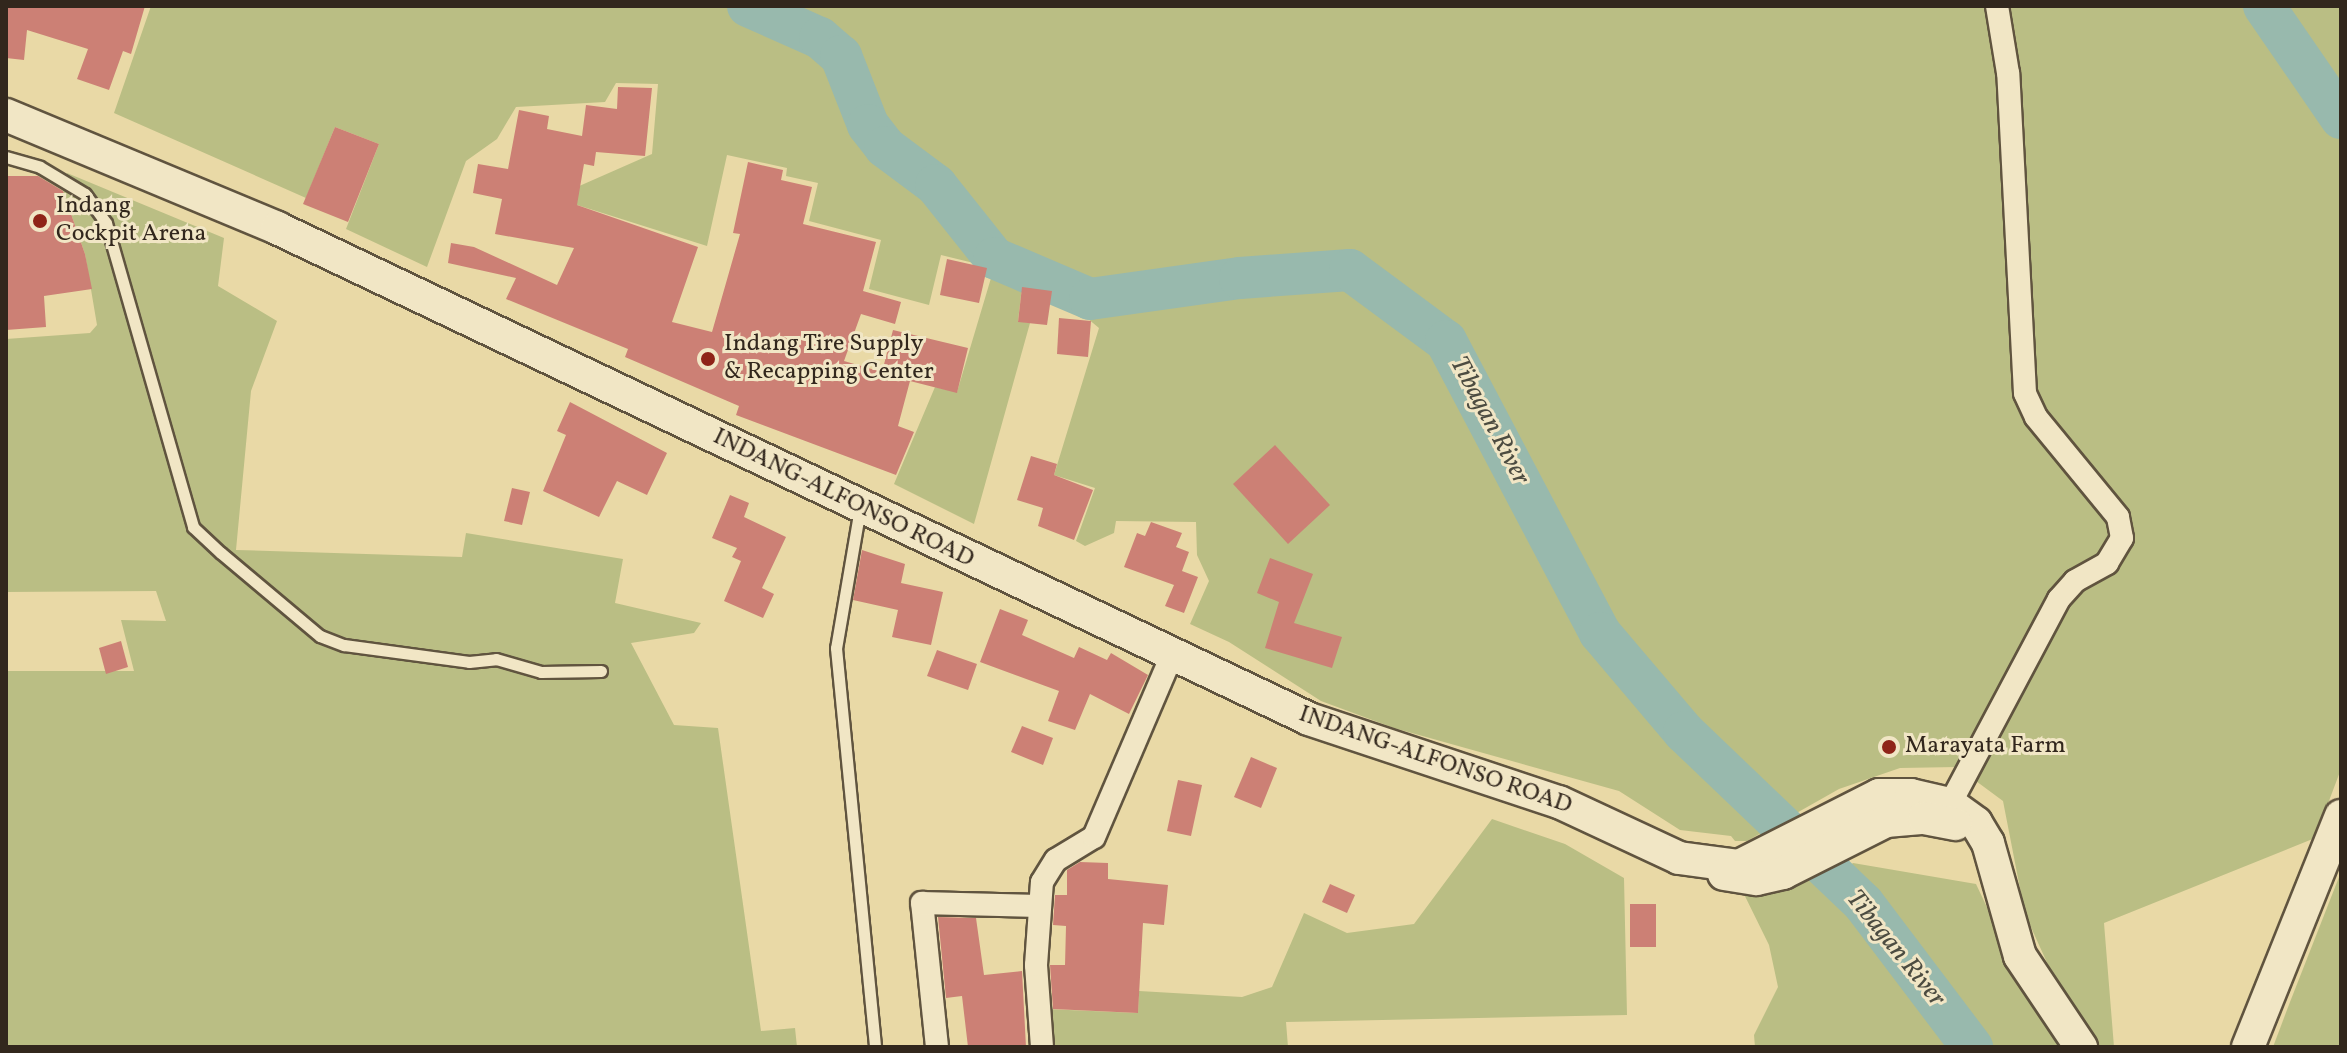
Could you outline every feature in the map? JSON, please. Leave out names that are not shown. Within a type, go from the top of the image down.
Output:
[{"type":"main road","name":"INDANG-ALFONSO ROAD","points":[[6,115],[277,228],[1171,657],[1338,732],[1525,789],[1689,861],[1732,867],[1770,865],[1857,818],[1892,794],[1950,804]]},
{"type":"main road","points":[[1950,804],[1976,823],[1988,843],[2020,956],[2081,1047]]},
{"type":"main road","points":[[2248,1047],[2341,816]]},
{"type":"main road","name":"INDANG-ALFONSO ROAD","points":[[1857,818],[1886,821],[1924,818],[1974,830],[1988,843]]},
{"type":"street","points":[[1950,804],[2059,599],[2075,581],[2107,563],[2122,538],[2118,517],[2036,417],[2025,393],[2008,73],[1997,6]]},
{"type":"street","points":[[1042,1047],[1036,979],[1038,906],[1049,868],[1096,833],[1171,657]]},
{"type":"street","points":[[937,1047],[922,903],[1038,906]]},
{"type":"lane","points":[[6,157],[40,167],[85,194],[106,223],[193,527],[232,563],[320,636],[344,645],[469,662],[496,659],[541,672],[601,671]]},
{"type":"lane","points":[[860,508],[836,648],[875,1047]]},
{"type":"green space","points":[[151,6],[2341,6],[2341,769],[2315,838],[2104,923],[2114,1047],[2095,1046],[2064,1000],[2025,914],[2003,801],[1957,767],[1900,768],[1839,789],[1747,841],[1735,841],[1731,836],[1680,830],[1619,791],[1394,728],[1321,701],[1229,642],[1190,624],[1209,581],[1197,555],[1196,522],[1116,521],[1114,533],[1085,546],[1076,541],[1095,488],[1054,475],[1099,328],[1039,278],[1022,287],[1018,321],[1030,323],[974,524],[894,484],[935,387],[957,392],[994,268],[941,255],[929,305],[869,289],[881,240],[809,221],[818,183],[786,176],[787,168],[727,155],[707,246],[574,204],[577,187],[652,154],[658,84],[616,83],[605,102],[516,107],[497,139],[466,161],[427,267],[346,229],[379,144],[335,127],[306,198],[114,113]]},
{"type":"green space","points":[[67,173],[224,238],[218,286],[277,321],[251,391],[236,550],[462,557],[466,533],[623,559],[615,603],[701,623],[694,633],[631,643],[674,725],[718,728],[761,1031],[795,1028],[797,1047],[6,1047],[6,671],[134,671],[121,620],[166,621],[156,591],[6,592],[6,339],[90,333],[97,325],[85,254],[62,188]]},
{"type":"green space","points":[[1492,819],[1565,844],[1624,878],[1627,1015],[1286,1022],[1288,1047],[1053,1047],[1045,1009],[1138,1013],[1139,991],[1242,997],[1272,987],[1304,913],[1347,933],[1414,924]]},
{"type":"green space","points":[[1853,863],[1976,884],[2035,1009],[2067,1047],[1755,1047],[1754,1035],[1778,987],[1769,945],[1739,884],[1825,867],[1836,877]]},
{"type":"green space","points":[[2341,872],[2341,1047],[2273,1047],[2290,1002]]},
{"type":"building","points":[[6,6],[145,6],[131,54],[123,51],[109,90],[77,79],[88,49],[27,30],[24,60],[6,58]]},
{"type":"building","points":[[618,87],[652,88],[645,156],[596,152],[594,166],[584,164],[577,205],[698,247],[672,322],[712,332],[740,234],[733,233],[748,162],[783,170],[781,180],[812,187],[803,224],[876,242],[863,291],[901,302],[895,324],[861,314],[844,361],[882,372],[893,330],[968,348],[957,393],[910,381],[898,426],[914,432],[896,475],[736,415],[739,406],[625,357],[628,349],[506,299],[516,278],[448,263],[451,243],[474,247],[557,285],[574,248],[495,234],[502,199],[473,193],[478,164],[508,169],[519,110],[549,116],[547,129],[582,136],[586,105],[617,109]]},
{"type":"building","points":[[335,127],[379,144],[348,222],[303,204]]},
{"type":"building","name":"Indang Cockpit Arena","points":[[6,176],[38,176],[63,191],[85,254],[92,289],[44,296],[46,327],[6,330]]},
{"type":"building","points":[[947,259],[987,268],[979,303],[940,295]]},
{"type":"building","points":[[1022,287],[1052,291],[1047,325],[1018,322]]},
{"type":"building","points":[[1059,318],[1091,321],[1088,357],[1057,354]]},
{"type":"building","points":[[570,402],[667,453],[647,495],[617,481],[599,517],[543,491],[566,435],[557,431]]},
{"type":"building","points":[[1275,445],[1330,505],[1288,544],[1233,484]]},
{"type":"building","points":[[1031,456],[1057,464],[1054,475],[1093,490],[1074,540],[1038,526],[1043,508],[1017,500]]},
{"type":"building","points":[[512,488],[530,492],[522,525],[504,521]]},
{"type":"building","points":[[730,495],[749,503],[744,517],[786,537],[762,588],[774,594],[763,618],[724,601],[741,561],[732,557],[737,548],[712,538]]},
{"type":"building","points":[[1151,522],[1182,533],[1176,547],[1189,552],[1182,571],[1198,577],[1184,613],[1165,606],[1174,585],[1124,567],[1137,533],[1145,536]]},
{"type":"building","points":[[862,550],[905,564],[901,583],[943,592],[931,645],[892,637],[898,610],[853,600]]},
{"type":"building","points":[[1270,558],[1313,574],[1294,623],[1342,637],[1332,668],[1265,648],[1279,602],[1257,593]]},
{"type":"building","points":[[1000,609],[1028,620],[1022,635],[1074,658],[1079,647],[1107,660],[1111,653],[1148,675],[1129,714],[1090,694],[1075,730],[1048,721],[1059,691],[980,662]]},
{"type":"building","points":[[121,641],[128,667],[106,674],[99,648]]},
{"type":"building","points":[[937,650],[977,664],[968,690],[927,676]]},
{"type":"building","points":[[1022,726],[1053,738],[1043,765],[1011,752]]},
{"type":"building","points":[[1251,757],[1277,768],[1261,808],[1234,797]]},
{"type":"building","points":[[1178,780],[1202,785],[1191,836],[1167,831]]},
{"type":"building","points":[[1080,862],[1108,863],[1108,879],[1168,885],[1164,925],[1143,923],[1138,1013],[1053,1009],[1050,965],[1065,965],[1066,926],[1053,925],[1055,895],[1067,895],[1067,870]]},
{"type":"building","points":[[1330,884],[1355,895],[1347,913],[1322,902]]},
{"type":"building","points":[[1630,904],[1656,904],[1656,947],[1630,947]]},
{"type":"building","points":[[938,917],[976,918],[984,975],[1022,971],[1026,1047],[968,1047],[962,996],[946,998]]},
{"type":"waterway","name":"Tibagan River","points":[[748,6],[820,38],[841,56],[868,125],[885,147],[936,185],[994,258],[1090,299],[1240,278],[1350,270],[1446,341],[1600,633],[1684,732],[1863,903],[1972,1047]]},
{"type":"waterway","points":[[2264,6],[2341,118]]},
{"type":"place","name":"Indang Cockpit Arena","points":[[40,221]]},
{"type":"place","name":"Indang Tire Supply & Recapping Center","points":[[708,359]]},
{"type":"place","name":"Marayata Farm","points":[[1889,747]]}]
